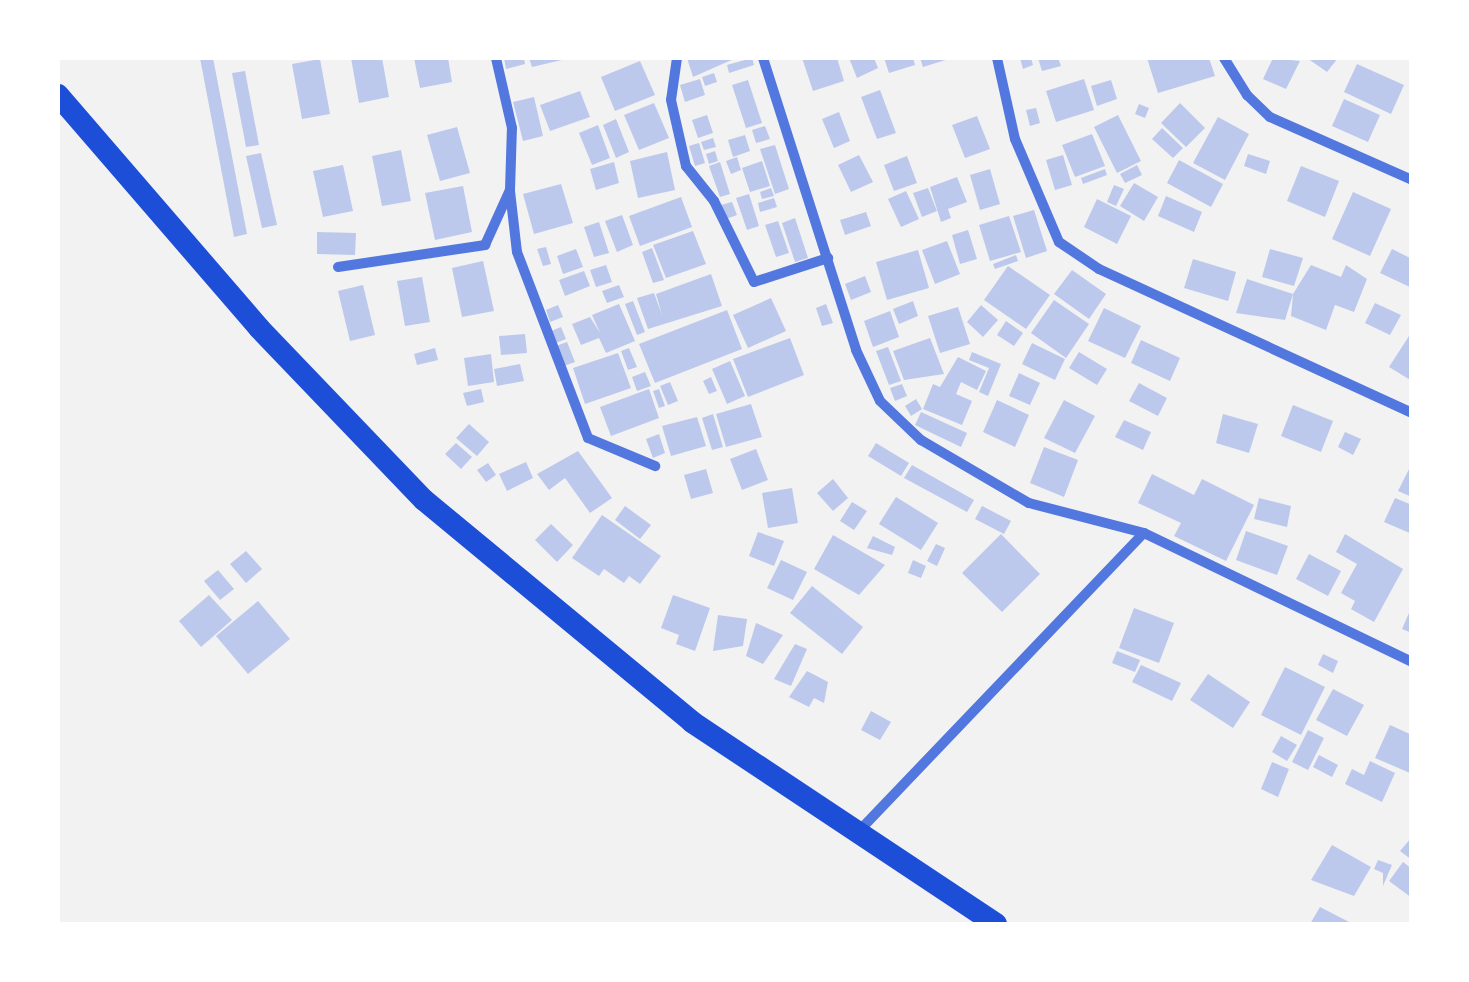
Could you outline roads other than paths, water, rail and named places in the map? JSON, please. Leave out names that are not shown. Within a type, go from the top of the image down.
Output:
[{"type":"main road","points":[[58,95],[259,328],[424,500],[645,685],[855,835],[996,924]]},
{"type":"street","points":[[496,58],[512,128],[510,190],[517,252],[588,438],[655,466]]},
{"type":"street","points":[[677,58],[671,100],[686,166],[714,201],[754,282],[828,258]]},
{"type":"street","points":[[763,58],[856,350],[880,400],[921,440],[1029,503],[1144,534],[1412,662]]},
{"type":"street","points":[[997,58],[1015,139],[1059,242],[1099,269],[1412,413]]},
{"type":"street","points":[[1224,58],[1247,95],[1270,117],[1412,180]]},
{"type":"street","points":[[338,266],[485,245],[510,190]]},
{"type":"street","points":[[855,835],[1144,534]]}]
